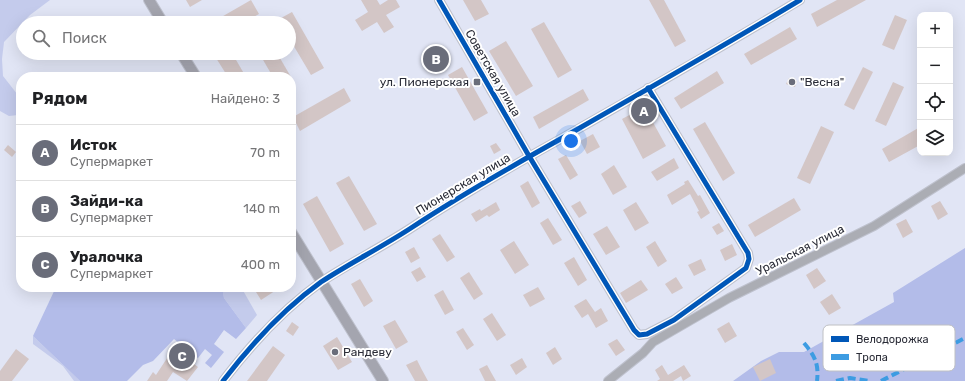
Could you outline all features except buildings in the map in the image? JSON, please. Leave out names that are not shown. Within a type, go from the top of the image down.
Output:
[{"type":"main road","points":[[149,0],[159,16]]},
{"type":"main road","points":[[185,60],[193,72]]},
{"type":"main road","points":[[296,240],[383,381]]},
{"type":"street","name":"Советская улица","points":[[439,0],[529,156],[634,330],[639,335],[647,334]]},
{"type":"street","name":"Пионерская улица","points":[[223,381],[246,351],[269,325],[322,282],[529,156],[800,0]]},
{"type":"street","points":[[648,88],[748,253],[749,259],[746,268],[674,320],[647,334],[653,342]]},
{"type":"street","name":"Уральская улица","points":[[608,381],[643,354],[653,342],[729,298],[874,226],[965,168]]},
{"type":"shaded area","points":[[0,0],[50,0],[29,16],[16,16],[16,30],[4,42],[2,59],[3,76],[16,93],[16,115],[9,116],[0,111]]},
{"type":"shaded area","points":[[965,248],[965,381],[733,381],[761,361],[779,352],[804,352],[823,341],[823,371],[955,371],[955,325],[853,325],[894,302],[893,293]]},
{"type":"shaded area","points":[[54,292],[223,292],[224,298],[246,328],[236,339],[224,330],[214,344],[224,352],[211,368],[205,363],[212,355],[205,349],[198,358],[174,339],[153,361],[143,365],[127,381],[80,381],[33,336]]},
{"type":"shaded area","points":[[223,292],[244,292],[257,315],[246,328],[224,298]]},
{"type":"shaded area","points":[[33,336],[80,381],[74,381],[63,366],[33,344]]},
{"type":"marked path","points":[[955,343],[965,338]]},
{"type":"marked path","points":[[804,343],[811,352],[817,365],[817,381]]},
{"type":"marked path","points":[[881,381],[901,371]]},
{"type":"marked path","points":[[836,381],[850,378],[869,381]]},
{"type":"cycle path","points":[[439,0],[529,156],[634,330],[639,335],[647,334],[674,320],[746,268],[749,259],[748,253],[648,88]]},
{"type":"cycle path","points":[[223,381],[245,353],[268,328],[293,304],[321,282],[487,181],[800,0]]},
{"type":"place","name":"Зайди-ка","points":[[436,59]]},
{"type":"place","name":"ул. Пионерская","points":[[477,82]]},
{"type":"place","name":"\"Весна\"","points":[[792,82]]},
{"type":"place","name":"Исток","points":[[644,111]]},
{"type":"place","name":"Рандеву","points":[[335,352]]},
{"type":"place","name":"Уралочка","points":[[182,356]]}]
